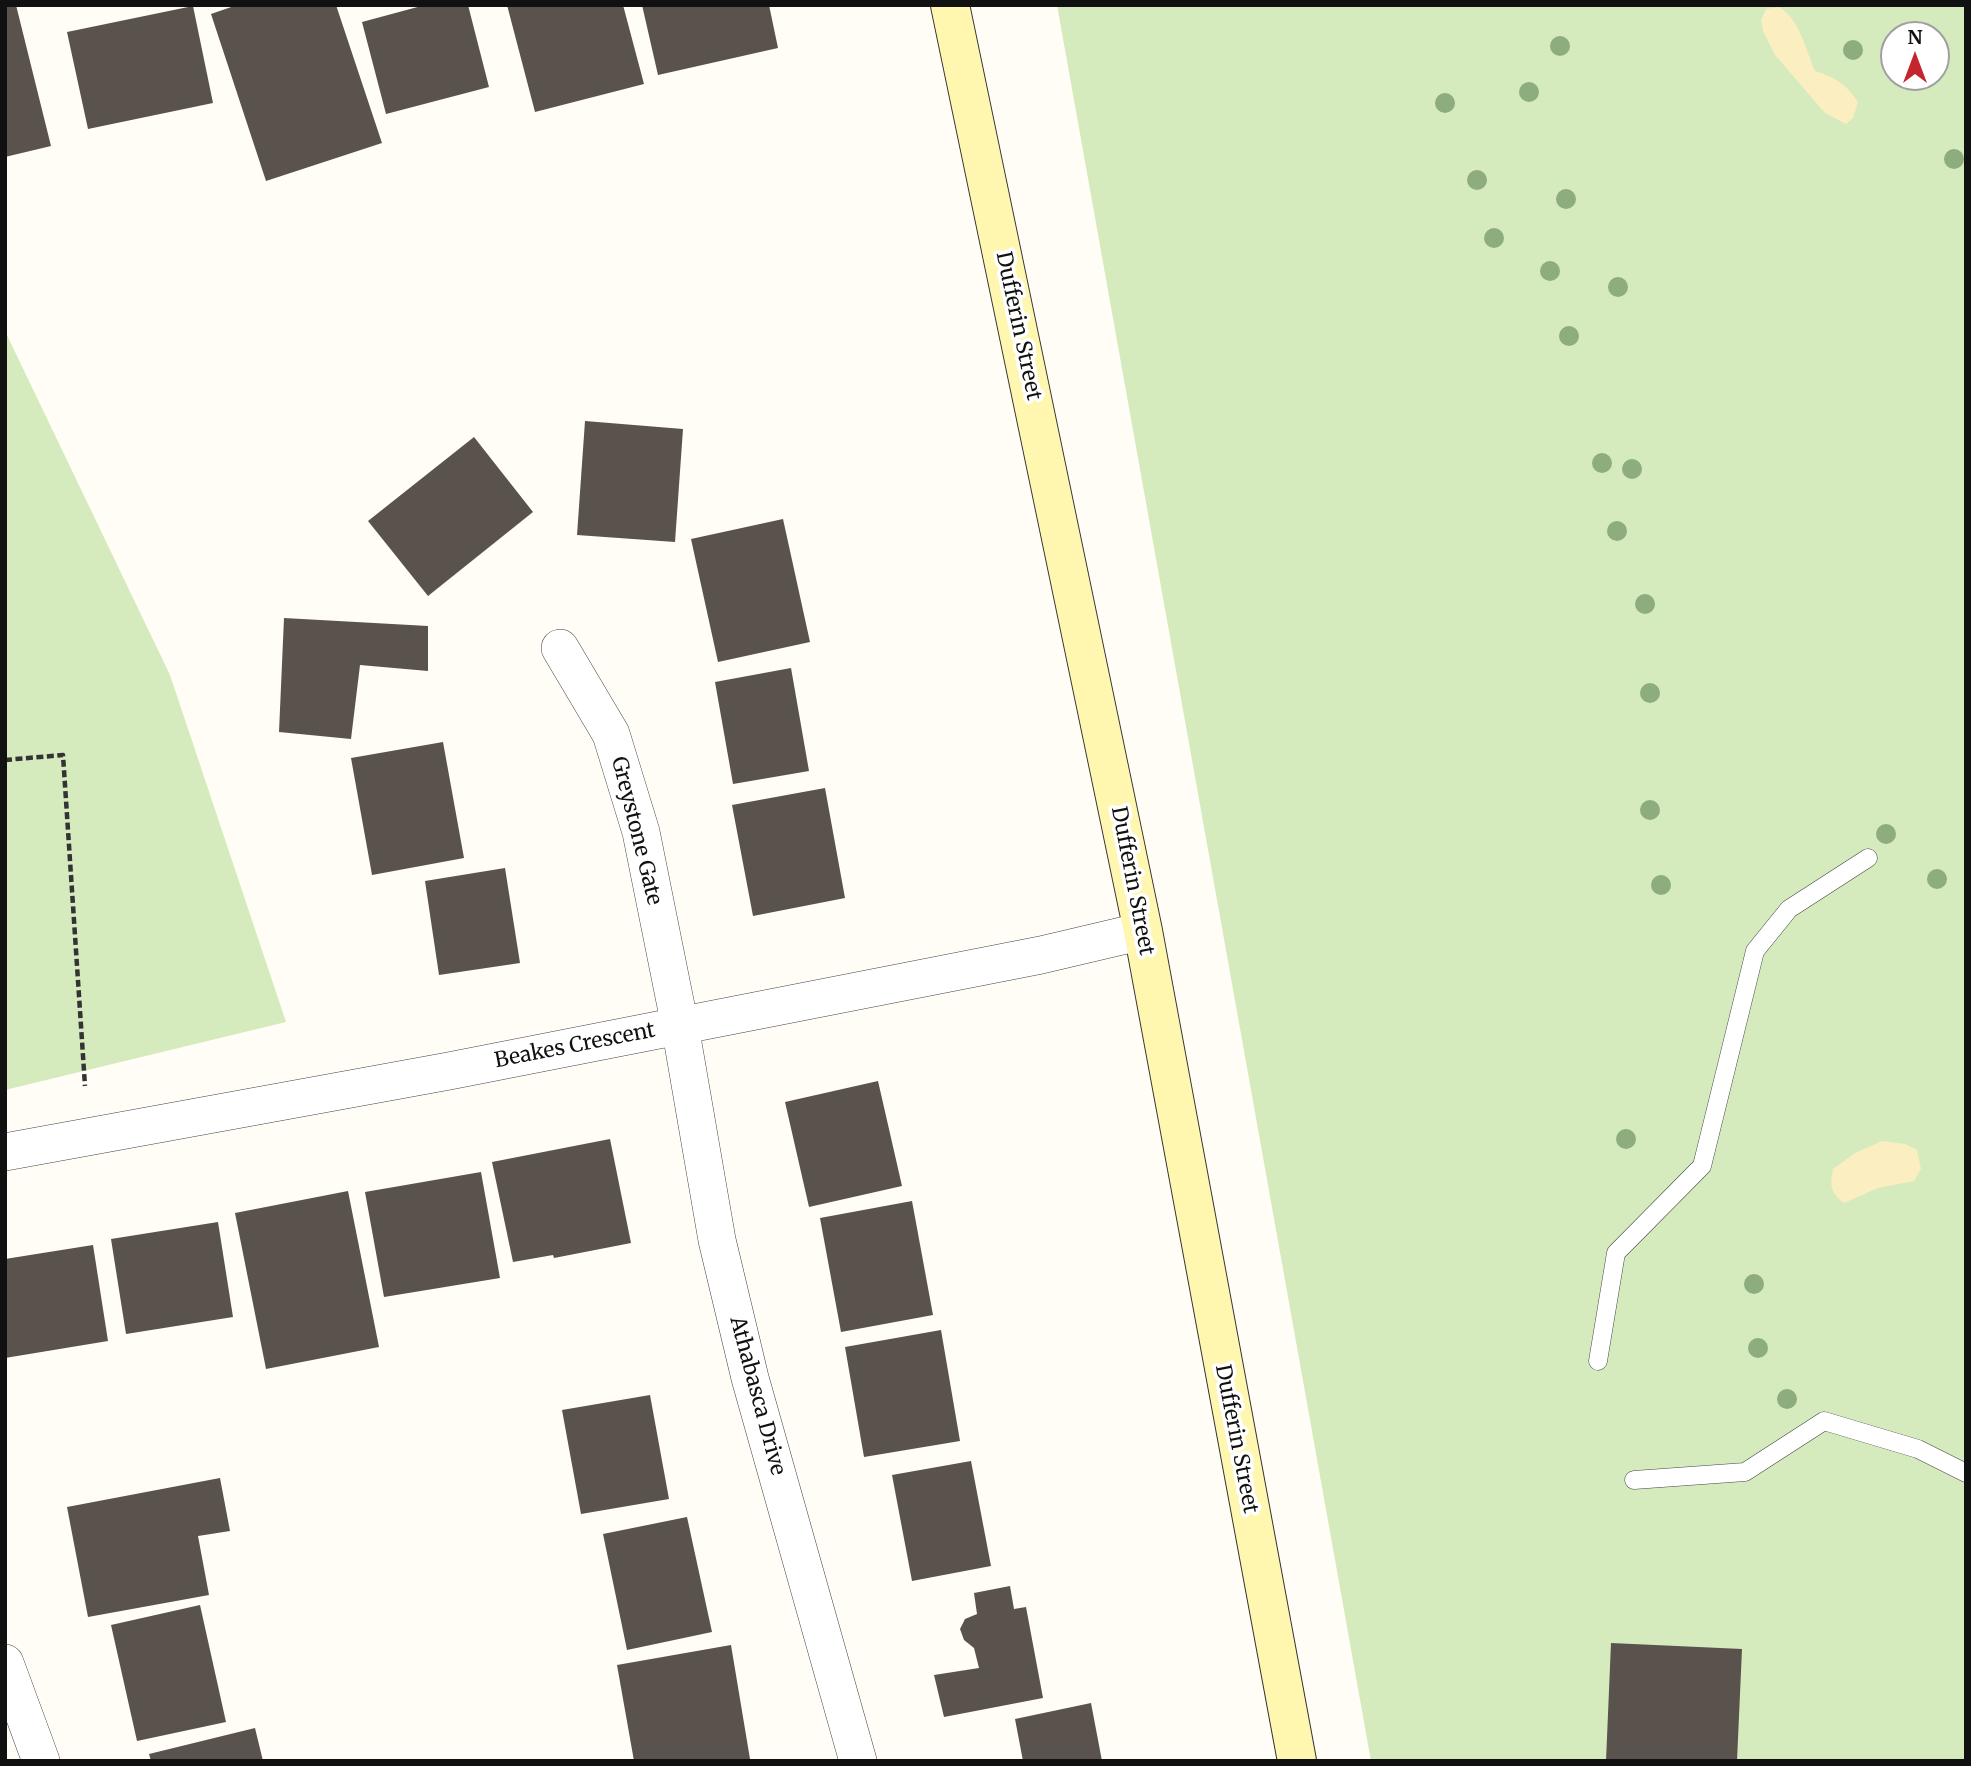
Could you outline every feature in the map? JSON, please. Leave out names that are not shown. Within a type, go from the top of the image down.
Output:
[{"type":"main road","name":"Dufferin Street","points":[[950,5],[1143,931],[1297,1761]]},
{"type":"street","name":"Greystone Gate","points":[[560,648],[611,734],[641,832],[680,1026]]},
{"type":"street","name":"Beakes Crescent","points":[[5,1152],[449,1071],[1041,955],[1143,931]]},
{"type":"street","name":"Athabasca Drive","points":[[680,1026],[717,1240],[750,1378],[858,1761]]},
{"type":"street","points":[[5,1663],[41,1761]]},
{"type":"lane","points":[[1598,1360],[1616,1253],[1702,1166],[1755,951],[1789,909],[1868,858]]},
{"type":"lane","points":[[1634,1480],[1745,1472],[1824,1421],[1918,1449],[1966,1473]]},
{"type":"path","points":[[5,760],[63,755],[85,1087]]},
{"type":"green space","points":[[1057,5],[1966,5],[1966,1761],[1371,1761]]},
{"type":"green space","points":[[5,331],[170,675],[286,1022],[5,1090]]},
{"type":"sand","points":[[1779,7],[1797,27],[1815,71],[1840,82],[1858,102],[1853,118],[1846,124],[1825,113],[1775,55],[1763,31],[1761,20],[1766,9]]},
{"type":"sand","points":[[1882,1141],[1905,1144],[1917,1150],[1921,1169],[1914,1181],[1878,1188],[1844,1203],[1832,1188],[1833,1169],[1855,1153]]},
{"type":"building","points":[[5,5],[16,5],[51,146],[5,157]]},
{"type":"building","points":[[237,5],[336,5],[382,143],[266,181],[211,14]]},
{"type":"building","points":[[425,5],[468,5],[489,87],[386,114],[362,22]]},
{"type":"building","points":[[507,5],[623,5],[644,84],[535,112]]},
{"type":"building","points":[[642,5],[769,5],[778,48],[658,75]]},
{"type":"building","points":[[193,6],[213,103],[88,129],[67,32]]},
{"type":"building","points":[[585,421],[683,429],[675,542],[577,535]]},
{"type":"building","points":[[474,437],[533,512],[428,596],[368,521]]},
{"type":"building","points":[[783,519],[810,642],[718,662],[691,539]]},
{"type":"building","points":[[284,618],[428,626],[428,671],[360,665],[351,739],[279,732]]},
{"type":"building","points":[[791,668],[809,771],[733,784],[715,682]]},
{"type":"building","points":[[443,742],[464,858],[372,875],[351,758]]},
{"type":"building","points":[[825,788],[845,898],[753,916],[732,805]]},
{"type":"building","points":[[505,868],[520,963],[439,975],[425,881]]},
{"type":"building","points":[[878,1081],[902,1186],[809,1207],[785,1102]]},
{"type":"building","points":[[610,1139],[631,1243],[554,1258],[553,1255],[513,1262],[492,1162]]},
{"type":"building","points":[[481,1172],[500,1278],[384,1297],[365,1192]]},
{"type":"building","points":[[348,1191],[379,1347],[266,1369],[235,1213]]},
{"type":"building","points":[[912,1201],[933,1315],[841,1332],[820,1218]]},
{"type":"building","points":[[218,1222],[233,1317],[126,1334],[111,1239]]},
{"type":"building","points":[[93,1245],[108,1341],[5,1358],[5,1259]]},
{"type":"building","points":[[941,1330],[960,1441],[864,1457],[845,1347]]},
{"type":"building","points":[[650,1395],[669,1499],[581,1514],[562,1410]]},
{"type":"building","points":[[971,1461],[991,1566],[912,1581],[892,1475]]},
{"type":"building","points":[[220,1478],[230,1531],[198,1536],[209,1595],[88,1617],[67,1507]]},
{"type":"building","points":[[687,1517],[712,1632],[627,1650],[603,1534]]},
{"type":"building","points":[[1010,1586],[1014,1609],[1026,1607],[1043,1698],[944,1717],[934,1675],[979,1668],[974,1648],[964,1640],[960,1629],[965,1619],[977,1614],[974,1593]]},
{"type":"building","points":[[200,1605],[226,1722],[137,1741],[111,1625]]},
{"type":"building","points":[[1611,1643],[1742,1649],[1737,1761],[1606,1761]]},
{"type":"building","points":[[731,1645],[750,1759],[634,1761],[617,1665]]},
{"type":"building","points":[[1091,1703],[1102,1761],[1023,1761],[1015,1719]]},
{"type":"building","points":[[255,1728],[263,1761],[151,1761],[149,1754]]}]
